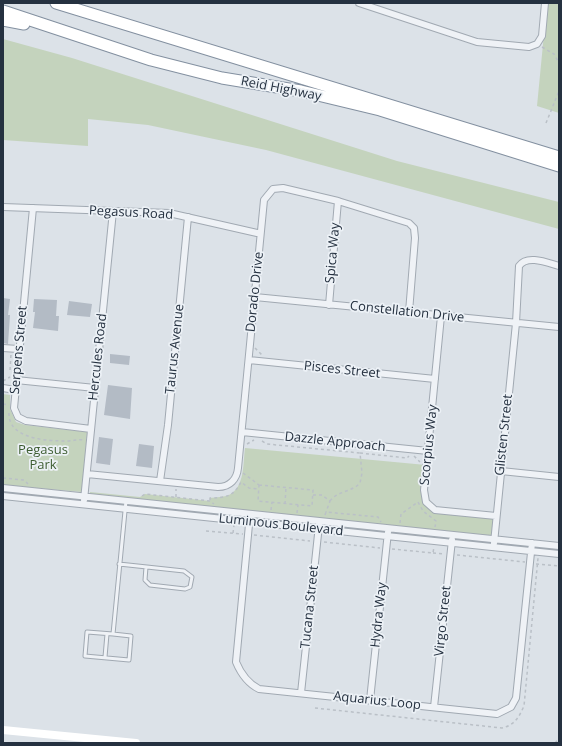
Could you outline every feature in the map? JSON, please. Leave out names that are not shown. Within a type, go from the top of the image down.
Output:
[{"type":"highway","name":"Reid Highway","points":[[56,3],[559,156]]},
{"type":"highway","name":"Reid Highway","points":[[3,11],[151,60],[222,78],[301,91],[380,110],[559,166]]},
{"type":"highway","points":[[3,20],[24,24],[127,59],[151,60]]},
{"type":"main road","points":[[3,730],[136,743]]},
{"type":"street","points":[[359,3],[376,6],[477,42],[529,47],[537,44],[542,36],[545,3]]},
{"type":"street","name":"Dorado Drive","points":[[238,471],[264,200],[273,189],[283,188],[338,201],[409,223],[414,228],[415,238],[408,312]]},
{"type":"street","name":"Spica Way","points":[[329,304],[338,201]]},
{"type":"street","name":"Pegasus Road","points":[[3,207],[169,214],[257,233]]},
{"type":"street","name":"Serpens Street","points":[[33,208],[18,349],[14,408],[18,417],[23,420],[91,429]]},
{"type":"street","name":"Hercules Road","points":[[84,504],[113,211]]},
{"type":"street","name":"Taurus Avenue","points":[[160,481],[168,425],[188,217]]},
{"type":"street","name":"Glisten Street","points":[[493,547],[516,323],[519,266],[522,262],[537,260],[559,266]]},
{"type":"street","name":"Constellation Drive","points":[[255,297],[559,327]]},
{"type":"street","name":"Scorpius Way","points":[[441,316],[426,465],[424,490],[426,502],[435,510],[496,516]]},
{"type":"street","points":[[3,348],[18,349]]},
{"type":"street","name":"Pisces Street","points":[[249,360],[435,379]]},
{"type":"street","points":[[16,380],[95,388]]},
{"type":"street","points":[[3,388],[15,390]]},
{"type":"street","name":"Dazzle Approach","points":[[242,432],[260,437],[428,451]]},
{"type":"street","points":[[87,474],[224,487],[234,480],[238,471]]},
{"type":"street","points":[[501,471],[559,477]]},
{"type":"street","name":"Luminous Boulevard","points":[[3,488],[559,546]]},
{"type":"street","name":"Luminous Boulevard","points":[[3,496],[559,554]]},
{"type":"street","name":"Aquarius Loop","points":[[250,514],[236,662],[251,685],[259,689],[497,714],[506,711],[515,702],[532,543]]},
{"type":"street","name":"Tucana Street","points":[[301,693],[319,522]]},
{"type":"street","name":"Hydra Way","points":[[370,700],[388,529]]},
{"type":"street","name":"Virgo Street","points":[[434,707],[452,536]]},
{"type":"lane","points":[[112,634],[126,501]]},
{"type":"lane","points":[[120,564],[184,571],[190,574],[192,580],[190,587],[185,589],[150,585],[145,580],[146,567]]},
{"type":"lane","points":[[87,632],[107,634],[131,636],[129,660],[85,656],[87,632]]},
{"type":"lane","points":[[105,658],[107,634]]},
{"type":"path","points":[[537,44],[554,54],[559,63]]},
{"type":"path","points":[[546,123],[559,91]]},
{"type":"path","points":[[255,347],[262,355],[262,362]]},
{"type":"path","points":[[9,413],[9,419],[15,429],[28,436],[68,441],[77,439],[90,440]]},
{"type":"path","points":[[240,448],[245,448],[247,444],[260,437],[267,444],[407,458],[410,455],[418,459],[422,464],[426,465]]},
{"type":"path","points":[[326,512],[333,496],[353,488],[360,483],[362,473],[360,453]]},
{"type":"path","points":[[238,471],[246,474],[259,485],[313,490],[312,506],[258,501],[259,485]]},
{"type":"path","points":[[3,478],[24,480],[29,486]]},
{"type":"path","points":[[210,501],[210,498],[229,495],[236,492],[241,482],[249,488],[259,489]]},
{"type":"path","points":[[176,497],[177,483]]},
{"type":"path","points":[[285,504],[286,487]]},
{"type":"path","points":[[313,495],[322,496],[330,501]]},
{"type":"path","points":[[400,524],[401,514],[418,502],[419,495]]},
{"type":"path","points":[[271,511],[272,502]]},
{"type":"path","points":[[297,514],[298,505]]},
{"type":"path","name":"Aquarius Loop","points":[[314,708],[502,728],[510,726],[516,721],[524,706],[538,552]]},
{"type":"path","points":[[433,553],[559,566]]},
{"type":"path","points":[[555,743],[559,739]]},
{"type":"green space","points":[[547,3],[559,3],[559,113],[537,106]]},
{"type":"green space","points":[[3,39],[72,58],[397,161],[559,202],[559,229],[266,150],[148,125],[88,119],[88,146],[3,140]]},
{"type":"green space","name":"Pegasus Park","points":[[3,394],[10,395],[10,409],[16,422],[25,425],[87,432],[82,492],[3,485]]},
{"type":"green space","points":[[245,448],[426,465],[426,502],[435,510],[496,516],[494,540],[90,497],[90,492],[140,497],[145,494],[210,501],[210,498],[227,496],[234,491],[241,481]]},
{"type":"building","points":[[3,298],[10,299],[8,315],[10,315],[8,344],[3,343]]},
{"type":"building","points":[[34,299],[57,300],[56,316],[59,316],[58,331],[33,328],[35,312],[33,312]]},
{"type":"building","points":[[69,301],[92,304],[90,317],[67,315]]},
{"type":"building","points":[[110,354],[130,356],[129,365],[110,363]]},
{"type":"building","points":[[108,385],[132,388],[130,419],[104,415]]},
{"type":"building","points":[[99,437],[113,439],[110,465],[96,463]]},
{"type":"building","points":[[139,444],[154,446],[152,468],[136,466]]}]
